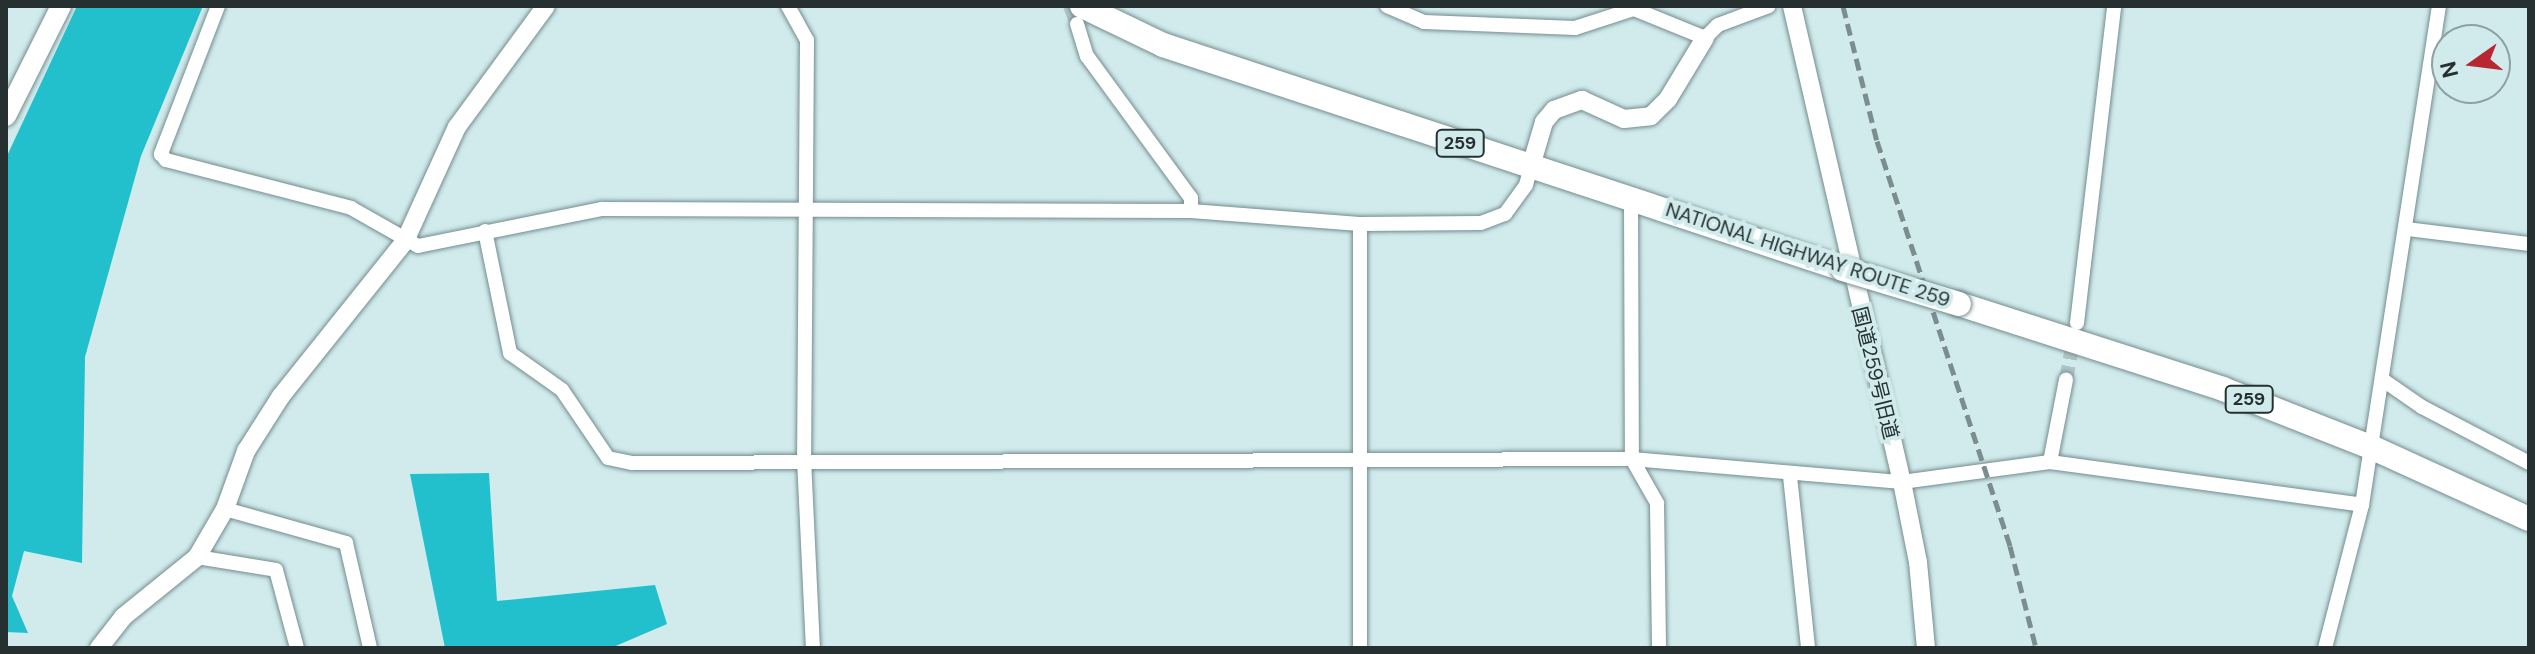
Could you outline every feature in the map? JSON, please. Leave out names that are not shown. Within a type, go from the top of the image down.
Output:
[{"type":"highway","name":"NATIONAL HIGHWAY ROUTE 259","points":[[1079,15],[1843,269],[2223,389],[2373,448],[2529,519]]},
{"type":"main road","points":[[6,116],[61,6]]},
{"type":"street","points":[[218,6],[161,154],[166,160],[351,208],[418,246],[602,209],[1191,211],[1360,224],[1481,223],[1505,214],[1526,185],[1544,122],[1554,110],[1582,100],[1624,119],[1651,116],[1668,99],[1705,38],[1718,25],[1769,6]]},
{"type":"street","points":[[99,648],[123,617],[197,557],[225,509],[246,451],[281,396],[405,241],[457,127],[546,6]]},
{"type":"street","points":[[788,6],[807,40],[804,459],[813,648]]},
{"type":"street","points":[[1387,6],[1424,22],[1575,28],[1634,9],[1705,38]]},
{"type":"street","name":"国道259号旧道","points":[[1792,6],[1902,482],[1918,562],[1926,648]]},
{"type":"street","points":[[2077,323],[2114,6]]},
{"type":"street","points":[[2325,648],[2362,505],[2373,448],[2439,6]]},
{"type":"street","points":[[1079,15],[1087,56],[1191,198],[1191,211]]},
{"type":"street","points":[[1631,198],[1632,459],[1657,503],[1659,648]]},
{"type":"street","points":[[1360,224],[1357,459],[1360,648]]},
{"type":"street","points":[[2407,229],[2529,244]]},
{"type":"street","points":[[485,231],[510,353],[562,390],[608,458],[632,463],[804,459],[1632,459],[1790,476],[1902,482],[2050,462],[2362,505]]},
{"type":"street","points":[[2050,462],[2066,380]]},
{"type":"street","points":[[2383,380],[2422,407],[2529,463]]},
{"type":"street","points":[[1790,476],[1808,648]]},
{"type":"street","points":[[225,509],[346,543],[370,648]]},
{"type":"street","points":[[197,557],[276,570],[297,648]]},
{"type":"shaded area","points":[[77,6],[203,6],[141,156],[85,357],[82,563],[24,551],[12,596],[28,633],[6,632],[6,158]]},
{"type":"shaded area","points":[[489,473],[497,601],[655,585],[667,624],[611,648],[445,648],[410,474]]},
{"type":"tunnel","points":[[1070,6],[1077,24]]},
{"type":"tunnel","points":[[2066,380],[2074,337]]},
{"type":"railway","points":[[1843,6],[1877,141],[2010,546],[2036,648]]}]
